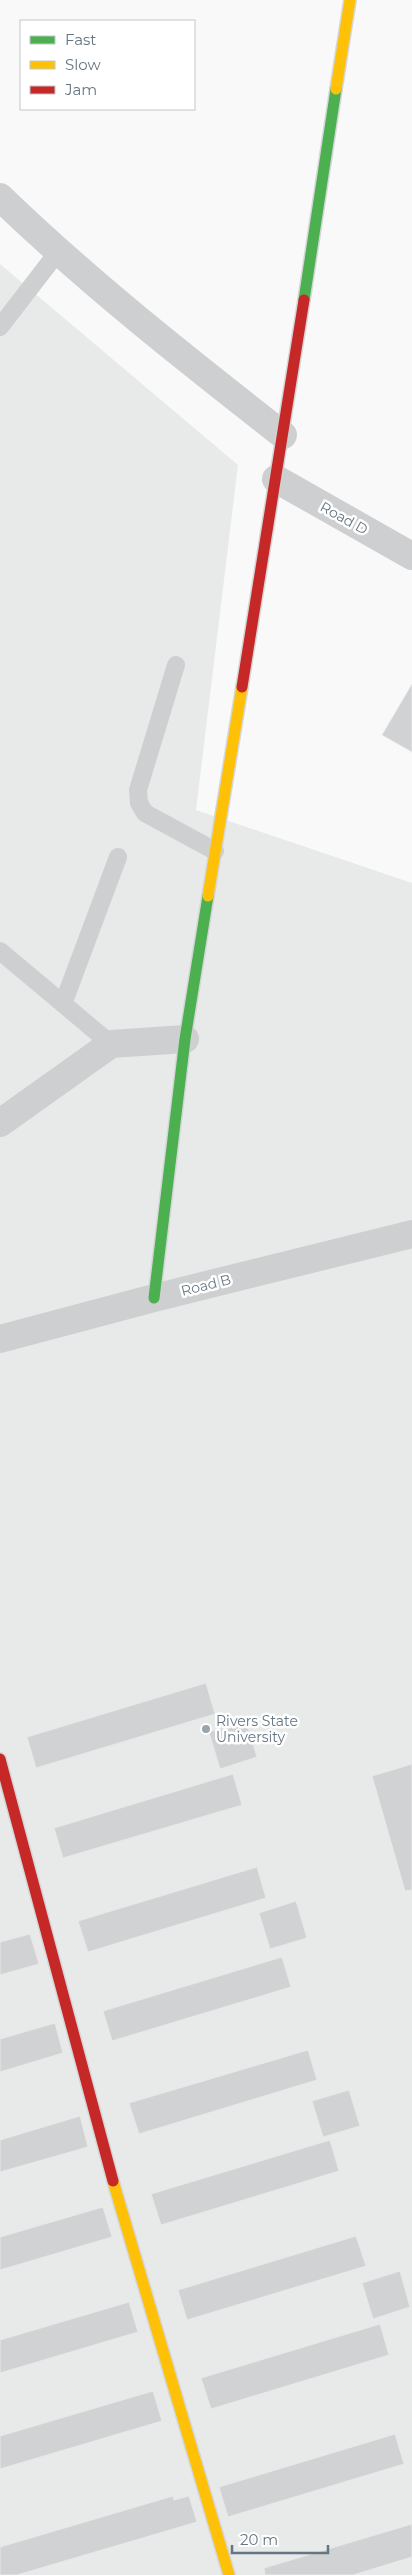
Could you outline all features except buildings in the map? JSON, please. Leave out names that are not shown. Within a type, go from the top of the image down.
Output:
[{"type":"street","points":[[154,1298],[185,1039],[283,435],[350,0]]},
{"type":"street","points":[[0,198],[57,253],[184,358],[283,435]]},
{"type":"street","name":"Road D","points":[[276,479],[412,556]]},
{"type":"street","points":[[0,1123],[111,1044],[185,1039]]},
{"type":"street","name":"Road B","points":[[0,1339],[154,1298],[412,1234]]},
{"type":"street","points":[[0,1759],[121,2210],[229,2575]]},
{"type":"lane","points":[[0,327],[57,253]]},
{"type":"lane","points":[[176,665],[138,790],[139,803],[145,813],[215,851]]},
{"type":"lane","points":[[63,1004],[118,858]]},
{"type":"lane","points":[[0,951],[111,1044]]},
{"type":"shaded area","name":"Rivers State University","points":[[0,264],[238,465],[196,810],[412,883],[412,2575],[0,2575]]},
{"type":"traffic: fast","points":[[304,300],[336,89]]},
{"type":"traffic: fast","points":[[154,1298],[185,1039],[208,896]]},
{"type":"traffic: slow","points":[[336,89],[350,0]]},
{"type":"traffic: slow","points":[[208,896],[242,687]]},
{"type":"traffic: slow","points":[[113,2181],[229,2575]]},
{"type":"traffic: jam","points":[[242,687],[304,300]]},
{"type":"traffic: jam","points":[[0,1759],[113,2181]]},
{"type":"place","name":"Rivers State University","points":[[206,1729]]}]
